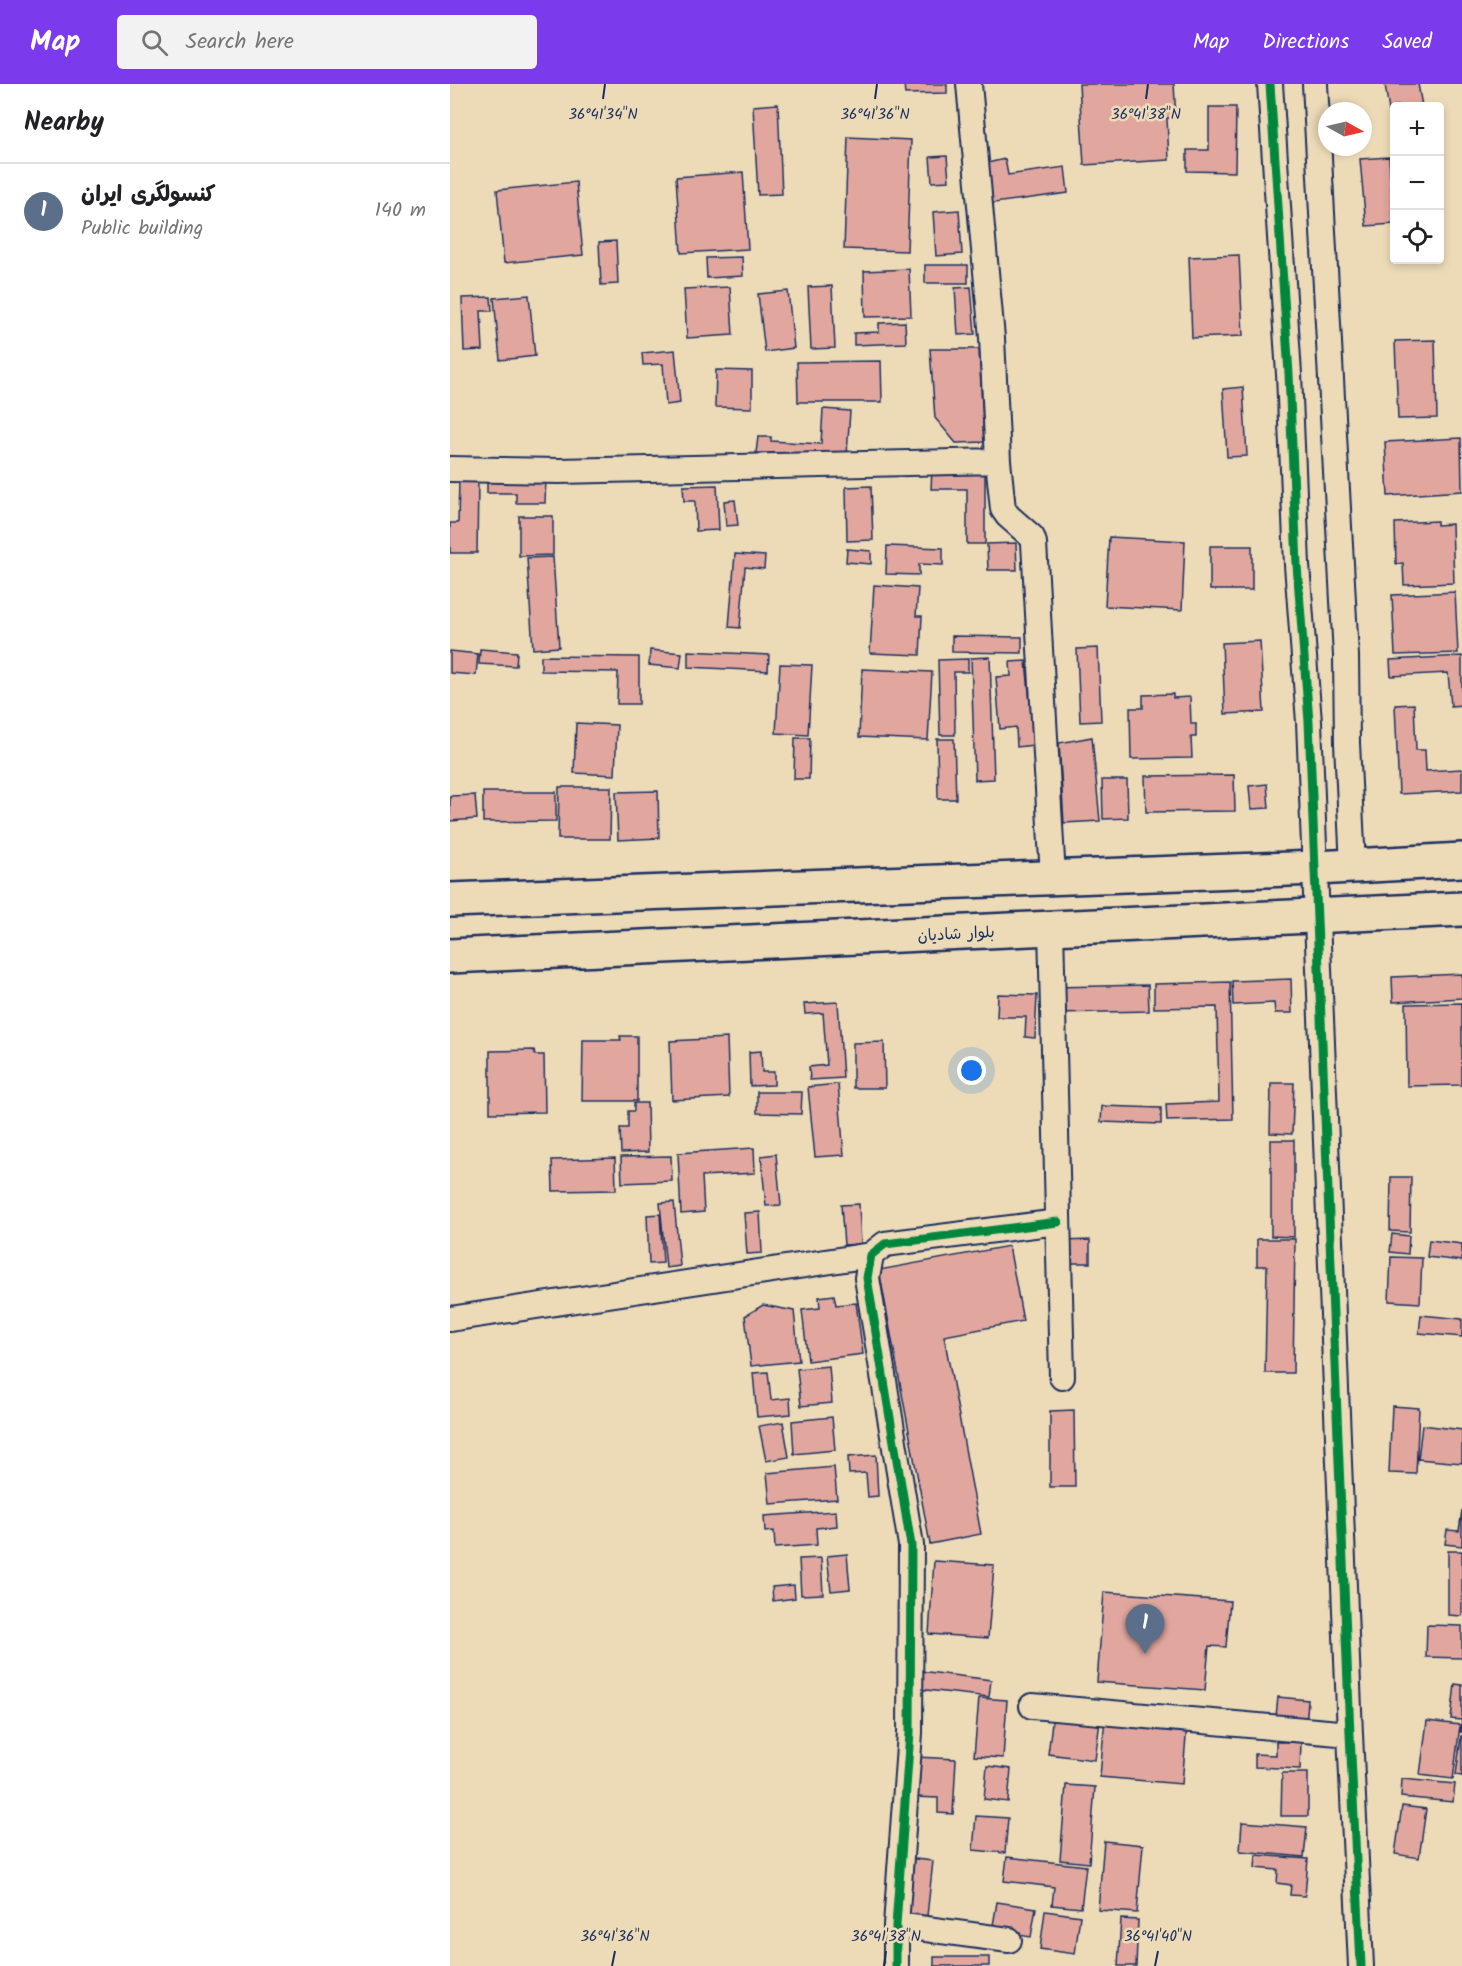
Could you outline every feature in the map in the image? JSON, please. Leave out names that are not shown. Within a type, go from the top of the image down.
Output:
[{"type":"main road","points":[[450,900],[1316,868],[1462,860]]},
{"type":"main road","name":"بلوار شادیان","points":[[450,956],[1462,909]]},
{"type":"street","points":[[969,84],[991,327],[998,461],[1003,509],[1032,537],[1034,543],[1053,878]]},
{"type":"street","points":[[1270,84],[1289,374],[1297,565],[1310,722],[1316,916],[1361,1966]]},
{"type":"street","points":[[1315,84],[1346,656],[1347,743],[1353,866]]},
{"type":"street","points":[[450,469],[560,471],[998,461]]},
{"type":"street","points":[[1051,928],[1062,1377]]},
{"type":"street","points":[[450,1319],[871,1255],[885,1244],[1058,1222]]},
{"type":"street","points":[[871,1255],[867,1278],[911,1545],[910,1733],[896,1925],[896,1966]]},
{"type":"street","points":[[1032,1706],[1350,1734]]},
{"type":"street","points":[[896,1925],[1009,1940]]},
{"type":"building","points":[[904,84],[947,84],[947,93],[905,94]]},
{"type":"building","points":[[1079,84],[1174,84],[1176,118],[1167,118],[1169,160],[1084,165]]},
{"type":"building","points":[[1385,84],[1418,84],[1421,102],[1390,102],[1390,118]]},
{"type":"building","points":[[778,104],[782,194],[758,195],[753,106]]},
{"type":"building","points":[[1209,107],[1236,107],[1235,172],[1187,171],[1187,150],[1209,150]]},
{"type":"building","points":[[848,137],[911,140],[907,251],[844,249]]},
{"type":"building","points":[[947,156],[949,181],[932,182],[930,157]]},
{"type":"building","points":[[1389,157],[1390,224],[1366,226],[1360,159]]},
{"type":"building","points":[[1005,159],[1008,175],[1065,167],[1068,193],[987,204],[983,164]]},
{"type":"building","points":[[743,172],[748,249],[681,253],[676,177]]},
{"type":"building","points":[[576,182],[583,255],[504,263],[497,190]]},
{"type":"building","points":[[959,210],[962,254],[936,256],[933,212]]},
{"type":"building","points":[[616,241],[618,284],[601,285],[599,242]]},
{"type":"building","points":[[1239,255],[1243,336],[1192,338],[1189,257]]},
{"type":"building","points":[[742,257],[743,276],[707,278],[706,258]]},
{"type":"building","points":[[925,265],[968,265],[968,283],[925,283]]},
{"type":"building","points":[[909,269],[911,316],[865,317],[864,271]]},
{"type":"building","points":[[832,286],[835,348],[811,349],[808,287]]},
{"type":"building","points":[[730,287],[733,335],[687,338],[684,289]]},
{"type":"building","points":[[971,287],[975,334],[958,335],[955,288]]},
{"type":"building","points":[[788,291],[794,348],[765,352],[758,294]]},
{"type":"building","points":[[529,295],[535,356],[500,360],[494,298]]},
{"type":"building","points":[[491,297],[492,311],[481,311],[483,350],[464,351],[462,298]]},
{"type":"building","points":[[905,322],[906,343],[854,345],[854,333],[879,332],[879,323]]},
{"type":"building","points":[[1435,340],[1437,418],[1398,419],[1395,341]]},
{"type":"building","points":[[930,349],[979,349],[984,442],[956,443],[935,418]]},
{"type":"building","points":[[675,350],[680,403],[666,405],[663,364],[643,365],[642,353]]},
{"type":"building","points":[[881,361],[882,402],[798,402],[797,362]]},
{"type":"building","points":[[716,370],[752,371],[752,408],[715,407]]},
{"type":"building","points":[[1243,387],[1247,456],[1227,457],[1223,389]]},
{"type":"building","points":[[823,409],[850,411],[847,454],[756,453],[758,437],[771,437],[771,441],[821,444]]},
{"type":"building","points":[[1461,438],[1462,491],[1388,496],[1385,442]]},
{"type":"building","points":[[932,469],[985,469],[985,544],[967,544],[967,489],[931,489]]},
{"type":"building","points":[[487,476],[546,476],[545,503],[516,503],[516,493],[487,493]]},
{"type":"building","points":[[459,480],[478,480],[477,553],[450,553],[450,523],[458,523]]},
{"type":"building","points":[[717,485],[719,530],[696,531],[695,501],[684,501],[683,486]]},
{"type":"building","points":[[871,486],[873,540],[847,541],[846,487]]},
{"type":"building","points":[[735,500],[738,525],[726,526],[724,501]]},
{"type":"building","points":[[519,516],[553,516],[553,555],[519,556]]},
{"type":"building","points":[[1437,521],[1437,525],[1452,524],[1454,583],[1404,585],[1403,563],[1396,564],[1395,523]]},
{"type":"building","points":[[1109,537],[1185,541],[1182,610],[1105,606]]},
{"type":"building","points":[[1016,543],[1017,570],[988,570],[987,544]]},
{"type":"building","points":[[887,546],[943,548],[943,565],[919,564],[919,575],[886,574]]},
{"type":"building","points":[[1210,546],[1252,546],[1252,590],[1210,590]]},
{"type":"building","points":[[847,549],[871,551],[871,564],[846,562]]},
{"type":"building","points":[[735,554],[765,556],[764,569],[745,567],[740,628],[729,627]]},
{"type":"building","points":[[553,557],[559,647],[533,649],[527,558]]},
{"type":"building","points":[[874,585],[918,588],[916,616],[922,616],[920,655],[870,653]]},
{"type":"building","points":[[1455,592],[1458,653],[1395,655],[1392,595]]},
{"type":"building","points":[[952,636],[1022,637],[1022,653],[952,652]]},
{"type":"building","points":[[1260,641],[1264,712],[1225,714],[1222,643]]},
{"type":"building","points":[[1098,648],[1101,721],[1080,722],[1077,649]]},
{"type":"building","points":[[480,649],[517,652],[516,666],[479,664]]},
{"type":"building","points":[[650,650],[682,653],[680,668],[649,665]]},
{"type":"building","points":[[450,651],[478,654],[476,675],[450,673]]},
{"type":"building","points":[[688,651],[769,655],[768,671],[688,667]]},
{"type":"building","points":[[541,656],[639,657],[639,704],[617,704],[618,672],[541,671]]},
{"type":"building","points":[[1462,656],[1462,705],[1451,706],[1448,673],[1391,676],[1390,660]]},
{"type":"building","points":[[990,657],[994,779],[975,780],[971,658]]},
{"type":"building","points":[[968,659],[968,672],[954,672],[955,735],[940,735],[938,660]]},
{"type":"building","points":[[1026,661],[1034,745],[1017,747],[1016,727],[1000,729],[996,677],[1011,676],[1010,662]]},
{"type":"building","points":[[780,664],[812,665],[808,735],[776,733]]},
{"type":"building","points":[[862,669],[932,672],[928,740],[859,737]]},
{"type":"building","points":[[1173,694],[1173,698],[1190,697],[1191,724],[1196,724],[1196,737],[1191,737],[1192,758],[1131,759],[1130,708],[1143,708],[1143,695]]},
{"type":"building","points":[[1414,704],[1416,750],[1425,750],[1426,771],[1462,769],[1462,791],[1399,794],[1395,705]]},
{"type":"building","points":[[576,723],[617,725],[615,775],[574,773]]},
{"type":"building","points":[[1092,737],[1100,821],[1064,823],[1059,743]]},
{"type":"building","points":[[795,738],[810,738],[809,779],[794,779]]},
{"type":"building","points":[[937,739],[954,739],[956,799],[938,799]]},
{"type":"building","points":[[1234,775],[1235,811],[1146,812],[1145,776]]},
{"type":"building","points":[[1102,780],[1127,780],[1128,818],[1103,819]]},
{"type":"building","points":[[1267,784],[1269,808],[1251,809],[1249,786]]},
{"type":"building","points":[[559,787],[611,787],[610,839],[558,839]]},
{"type":"building","points":[[658,791],[659,838],[618,840],[616,792]]},
{"type":"building","points":[[483,792],[556,792],[556,821],[483,822]]},
{"type":"building","points":[[475,795],[477,819],[450,821],[450,796]]},
{"type":"building","points":[[1462,974],[1462,998],[1393,1002],[1392,977]]},
{"type":"building","points":[[1291,979],[1292,1013],[1275,1013],[1274,1003],[1233,1005],[1232,981]]},
{"type":"building","points":[[1230,982],[1233,1119],[1167,1121],[1166,1104],[1219,1102],[1217,1007],[1154,1008],[1154,984]]},
{"type":"building","points":[[1148,985],[1149,1011],[1056,1013],[1055,987]]},
{"type":"building","points":[[998,994],[1037,995],[1035,1038],[1025,1037],[1026,1017],[997,1017]]},
{"type":"building","points":[[838,1002],[843,1078],[810,1080],[809,1067],[827,1065],[823,1013],[805,1014],[804,1004]]},
{"type":"building","points":[[1462,1003],[1462,1085],[1407,1086],[1406,1004]]},
{"type":"building","points":[[620,1036],[637,1036],[637,1101],[582,1101],[583,1040],[621,1040]]},
{"type":"building","points":[[727,1038],[729,1097],[672,1100],[670,1041]]},
{"type":"building","points":[[884,1042],[885,1088],[853,1088],[853,1043]]},
{"type":"building","points":[[534,1050],[535,1055],[544,1055],[545,1112],[490,1113],[490,1051]]},
{"type":"building","points":[[761,1051],[762,1072],[774,1072],[774,1085],[750,1086],[749,1052]]},
{"type":"building","points":[[1271,1083],[1294,1083],[1292,1134],[1270,1133]]},
{"type":"building","points":[[838,1084],[844,1155],[815,1157],[808,1087]]},
{"type":"building","points":[[757,1092],[802,1092],[801,1114],[757,1113]]},
{"type":"building","points":[[634,1103],[647,1103],[648,1152],[621,1153],[620,1128],[628,1128],[628,1111],[634,1111]]},
{"type":"building","points":[[1102,1106],[1161,1108],[1161,1124],[1101,1122]]},
{"type":"building","points":[[1271,1140],[1294,1140],[1294,1237],[1271,1236]]},
{"type":"building","points":[[754,1148],[755,1173],[702,1176],[704,1212],[681,1214],[678,1153]]},
{"type":"building","points":[[776,1154],[781,1205],[766,1206],[761,1156]]},
{"type":"building","points":[[671,1156],[672,1181],[622,1183],[621,1157]]},
{"type":"building","points":[[615,1158],[616,1190],[553,1191],[552,1160]]},
{"type":"building","points":[[1391,1177],[1411,1177],[1410,1232],[1390,1231]]},
{"type":"building","points":[[674,1202],[680,1266],[666,1268],[660,1203]]},
{"type":"building","points":[[859,1204],[861,1244],[844,1245],[841,1205]]},
{"type":"building","points":[[760,1212],[762,1253],[747,1254],[744,1213]]},
{"type":"building","points":[[660,1214],[663,1263],[649,1264],[647,1215]]},
{"type":"building","points":[[1392,1234],[1409,1236],[1408,1254],[1390,1252]]},
{"type":"building","points":[[1257,1239],[1295,1239],[1293,1373],[1265,1373],[1267,1266],[1257,1266]]},
{"type":"building","points":[[1090,1240],[1090,1263],[1064,1263],[1063,1241]]},
{"type":"building","points":[[1429,1240],[1462,1244],[1462,1261],[1427,1257]]},
{"type":"building","points":[[1009,1246],[1023,1321],[944,1336],[981,1534],[930,1544],[879,1270]]},
{"type":"building","points":[[1391,1257],[1422,1258],[1420,1303],[1389,1301]]},
{"type":"building","points":[[834,1295],[836,1305],[856,1303],[863,1354],[808,1361],[802,1310],[820,1308],[819,1297]]},
{"type":"building","points":[[763,1305],[794,1311],[799,1361],[751,1366],[745,1316]]},
{"type":"building","points":[[1421,1315],[1462,1319],[1462,1337],[1419,1333]]},
{"type":"building","points":[[829,1366],[832,1403],[801,1406],[797,1369]]},
{"type":"building","points":[[768,1372],[771,1400],[790,1398],[791,1414],[757,1417],[753,1373]]},
{"type":"building","points":[[1392,1406],[1419,1408],[1416,1474],[1389,1473]]},
{"type":"building","points":[[1074,1410],[1075,1487],[1050,1487],[1050,1411]]},
{"type":"building","points":[[832,1417],[835,1450],[794,1454],[792,1421]]},
{"type":"building","points":[[783,1422],[789,1457],[766,1461],[759,1426]]},
{"type":"building","points":[[1422,1425],[1462,1430],[1462,1463],[1418,1459]]},
{"type":"building","points":[[876,1455],[878,1496],[868,1497],[866,1473],[849,1474],[848,1457]]},
{"type":"building","points":[[834,1467],[837,1499],[770,1504],[767,1473]]},
{"type":"building","points":[[1462,1510],[1462,1546],[1445,1544],[1447,1530],[1459,1531]]},
{"type":"building","points":[[836,1511],[837,1526],[816,1528],[817,1545],[775,1548],[774,1531],[765,1532],[764,1516]]},
{"type":"building","points":[[1448,1551],[1462,1551],[1462,1616],[1448,1615]]},
{"type":"building","points":[[847,1554],[850,1589],[831,1591],[827,1556]]},
{"type":"building","points":[[821,1558],[823,1594],[801,1595],[799,1559]]},
{"type":"building","points":[[934,1561],[994,1565],[988,1638],[929,1634]]},
{"type":"building","points":[[794,1585],[795,1598],[773,1601],[772,1587]]},
{"type":"building","points":[[1104,1592],[1230,1601],[1226,1647],[1209,1646],[1205,1690],[1097,1682]]},
{"type":"building","points":[[1427,1625],[1462,1626],[1462,1658],[1426,1657]]},
{"type":"building","points":[[920,1671],[991,1680],[989,1697],[918,1689]]},
{"type":"building","points":[[1455,1684],[1462,1685],[1462,1720],[1451,1719]]},
{"type":"building","points":[[1278,1697],[1308,1700],[1306,1728],[1275,1726]]},
{"type":"building","points":[[979,1698],[1007,1700],[1003,1758],[974,1756]]},
{"type":"building","points":[[1053,1715],[1100,1721],[1095,1760],[1048,1754]]},
{"type":"building","points":[[1105,1718],[1187,1725],[1182,1784],[1100,1777]]},
{"type":"building","points":[[1427,1721],[1460,1725],[1453,1779],[1420,1775]]},
{"type":"building","points":[[1462,1736],[1462,1776],[1456,1775]]},
{"type":"building","points":[[1276,1742],[1301,1742],[1300,1769],[1255,1767],[1255,1754],[1276,1755]]},
{"type":"building","points":[[916,1757],[956,1759],[953,1814],[938,1813],[938,1798],[914,1797]]},
{"type":"building","points":[[987,1766],[1011,1769],[1008,1802],[984,1799]]},
{"type":"building","points":[[1282,1773],[1308,1773],[1308,1816],[1281,1816]]},
{"type":"building","points":[[1402,1779],[1455,1784],[1453,1802],[1401,1797]]},
{"type":"building","points":[[1066,1785],[1095,1787],[1089,1863],[1060,1860]]},
{"type":"building","points":[[1402,1806],[1426,1809],[1419,1858],[1395,1854]]},
{"type":"building","points":[[976,1816],[1008,1818],[1005,1853],[973,1850]]},
{"type":"building","points":[[1242,1822],[1307,1827],[1304,1857],[1240,1851]]},
{"type":"building","points":[[1104,1841],[1143,1845],[1137,1913],[1098,1910]]},
{"type":"building","points":[[1256,1855],[1308,1859],[1305,1896],[1290,1895],[1291,1885],[1277,1883],[1278,1870],[1255,1868]]},
{"type":"building","points":[[1007,1857],[1086,1866],[1081,1908],[1052,1905],[1054,1887],[1004,1881]]},
{"type":"building","points":[[906,1858],[933,1861],[927,1916],[899,1912]]},
{"type":"building","points":[[997,1902],[1036,1908],[1031,1937],[992,1931]]},
{"type":"building","points":[[1045,1911],[1080,1916],[1075,1954],[1040,1949]]},
{"type":"building","points":[[1121,1919],[1138,1920],[1136,1966],[1118,1966]]},
{"type":"building","points":[[934,1957],[989,1957],[989,1966],[934,1966]]},
{"type":"cycle path","points":[[1270,84],[1289,374],[1297,565],[1309,722],[1361,1966]]},
{"type":"cycle path","points":[[896,1966],[896,1925],[910,1733],[911,1545],[867,1278],[871,1255],[885,1244],[1058,1222]]},
{"type":"place","name":"کنسولگری ایران","points":[[1145,1654]]}]
